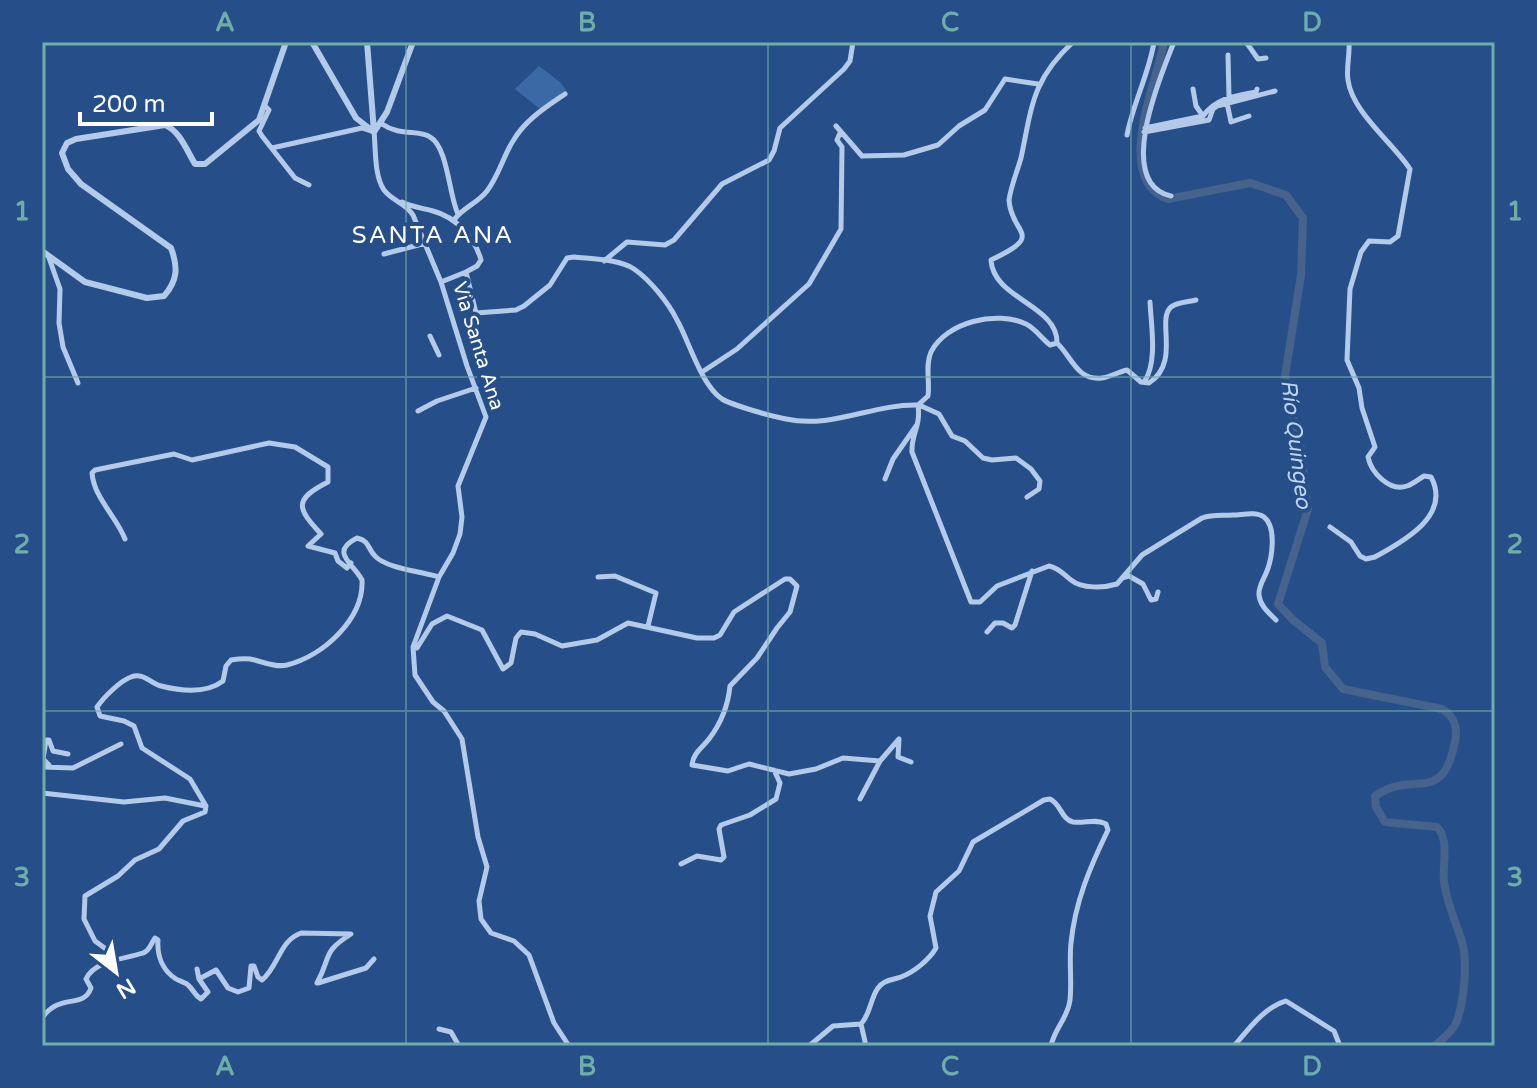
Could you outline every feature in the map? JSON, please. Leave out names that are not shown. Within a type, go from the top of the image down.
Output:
[{"type":"street","points":[[45,252],[85,282],[147,298],[164,296],[174,285],[177,265],[171,248],[81,184],[68,169],[62,153],[67,143],[76,139],[165,125],[178,134],[195,164],[205,164],[259,120],[286,42]]},
{"type":"street","points":[[312,42],[356,118],[374,132]]},
{"type":"street","points":[[367,42],[374,132]]},
{"type":"street","points":[[374,132],[382,124],[413,42]]},
{"type":"street","points":[[603,261],[627,242],[665,245],[674,240],[722,184],[769,160],[780,128],[844,69],[850,61],[853,42]]},
{"type":"street","points":[[1073,42],[1056,58],[1038,84],[1009,200],[1023,237],[1010,251],[991,260],[995,275],[1047,320],[1055,332],[1057,343],[1087,377],[1103,378],[1127,370],[1149,383],[1161,373],[1167,348],[1166,315],[1169,308],[1196,300]]},
{"type":"street","points":[[1127,135],[1154,42]]},
{"type":"street","points":[[1171,196],[1163,194],[1146,174],[1145,130],[1174,42]]},
{"type":"street","points":[[1246,42],[1258,59],[1266,58]]},
{"type":"street","points":[[1330,527],[1351,542],[1360,556],[1366,559],[1375,557],[1423,527],[1436,495],[1431,477],[1424,476],[1408,486],[1397,486],[1387,483],[1368,462],[1375,447],[1359,388],[1348,367],[1350,289],[1361,252],[1369,241],[1390,242],[1398,236],[1410,169],[1352,93],[1347,76],[1349,42]]},
{"type":"street","points":[[1228,55],[1231,122],[1249,116]]},
{"type":"street","points":[[836,126],[862,156],[915,153],[938,145],[959,126],[982,113],[1005,79],[1038,84]]},
{"type":"street","points":[[1193,89],[1196,106],[1203,116]]},
{"type":"street","points":[[1145,130],[1203,116],[1209,106],[1256,92],[1257,89]]},
{"type":"street","points":[[1145,130],[1209,120],[1213,109],[1228,100],[1275,91]]},
{"type":"street","points":[[456,217],[488,191],[505,163],[514,139],[528,122],[565,94]]},
{"type":"street","points":[[265,106],[269,110],[259,131],[295,178],[309,185]]},
{"type":"street","points":[[382,124],[398,133],[426,135],[435,140],[442,153],[456,217],[480,255],[481,263],[441,282]]},
{"type":"street","points":[[272,148],[362,128],[374,132]]},
{"type":"street","name":"Via Santa Ana","points":[[374,132],[378,173],[384,189],[410,210],[426,243],[485,410],[486,423],[460,476],[458,497],[462,527],[413,647]]},
{"type":"street","points":[[702,372],[737,349],[809,284],[841,229],[843,192],[840,183],[843,166],[842,147],[837,140],[840,133]]},
{"type":"street","points":[[402,202],[456,217]]},
{"type":"street","points":[[384,254],[426,243]]},
{"type":"street","points":[[45,252],[60,289],[61,338],[78,383]]},
{"type":"street","points":[[466,272],[476,313],[502,312],[524,306],[550,285],[567,258],[628,266],[645,279],[677,319],[702,372],[721,398],[792,420],[816,422],[857,416],[900,404],[918,405],[939,414],[952,436],[965,441],[983,458],[1016,458],[1025,463],[1040,481],[1039,489],[1027,497]]},
{"type":"street","points":[[1143,382],[1148,378],[1152,349],[1150,302]]},
{"type":"street","points":[[918,405],[928,396],[929,363],[933,348],[961,327],[999,316],[1028,325],[1050,345],[1057,343]]},
{"type":"street","points":[[430,336],[439,355]]},
{"type":"street","points":[[418,411],[476,388]]},
{"type":"street","points":[[918,405],[920,423],[911,443],[912,452],[971,602],[980,602],[997,586],[1032,571],[1054,566],[1077,584],[1111,586],[1142,555],[1202,518],[1212,514],[1260,515],[1266,518],[1272,537],[1268,568],[1258,597],[1276,620]]},
{"type":"street","points":[[885,479],[893,459],[920,423]]},
{"type":"street","points":[[125,539],[93,486],[92,473],[95,470],[174,454],[192,460],[269,443],[295,447],[328,467],[328,482],[303,501],[302,509],[308,522],[321,534],[308,546],[335,553],[338,561],[347,568],[351,563]]},
{"type":"street","points":[[111,960],[110,952],[95,941],[84,919],[85,896],[118,876],[135,860],[159,849],[178,824],[205,812],[206,806],[190,779],[142,748],[134,726],[100,716],[97,707],[129,677],[139,676],[159,685],[209,690],[223,681],[226,666],[231,660],[247,658],[286,665],[318,650],[349,623],[356,611],[362,580],[344,557],[344,548],[357,538],[368,543],[375,557],[384,563],[439,577]]},
{"type":"street","points":[[987,632],[995,623],[1012,628],[1018,621],[1032,571]]},
{"type":"street","points":[[598,577],[615,576],[656,593],[648,626]]},
{"type":"street","points":[[1122,578],[1129,576],[1139,580],[1151,600],[1156,599],[1158,592]]},
{"type":"street","points":[[569,1046],[554,1023],[529,955],[514,941],[491,933],[481,919],[479,901],[487,867],[478,837],[462,739],[444,711],[416,680],[413,647],[420,645],[432,624],[447,616],[482,630],[503,669],[511,663],[516,638],[521,632],[535,634],[562,646],[597,640],[628,623],[697,638],[714,638],[720,635],[738,609],[785,579],[795,582],[797,586],[790,612],[757,658],[730,686],[728,710],[691,763],[693,766],[728,771],[749,764],[789,774],[816,769],[843,758],[880,761]]},
{"type":"street","points":[[860,799],[880,761],[899,739],[898,757],[911,762]]},
{"type":"street","points":[[68,754],[53,751],[49,740],[46,740],[43,759],[49,765],[65,770],[121,744]]},
{"type":"street","points":[[42,767],[49,765]]},
{"type":"street","points":[[681,864],[697,856],[724,857],[721,825],[750,815],[776,799],[780,783],[773,769]]},
{"type":"street","points":[[42,793],[124,802],[165,798],[206,806]]},
{"type":"street","points":[[866,1046],[861,1024],[877,989],[888,980],[909,973],[932,955],[936,948],[930,916],[936,892],[959,871],[973,842],[1050,799],[1072,822],[1101,821],[1108,830],[1078,901],[1071,943],[1070,1001],[1051,1046]]},
{"type":"street","points":[[199,979],[216,970],[228,988],[238,992],[249,988],[251,966],[262,980],[286,942],[301,933],[351,934],[341,939],[325,958],[317,983],[366,968],[374,959]]},
{"type":"street","points":[[42,1018],[54,1005],[80,1000],[88,995],[91,988],[86,979],[88,973],[111,960],[122,961],[145,953],[154,939],[158,938],[158,958],[174,978],[186,983],[201,999],[208,992],[199,979],[197,969]]},
{"type":"street","points":[[1234,1046],[1258,1019],[1278,1003],[1286,1001],[1334,1031],[1340,1046]]},
{"type":"street","points":[[809,1046],[833,1026],[861,1024]]},
{"type":"street","points":[[439,1029],[451,1032],[459,1046]]},
{"type":"shaded area","points":[[539,66],[566,90],[541,110],[515,89]]},
{"type":"waterway","name":"Río Quingeo","points":[[1164,42],[1148,103],[1141,150],[1143,171],[1152,188],[1168,199],[1250,183],[1286,195],[1303,218],[1301,275],[1285,376],[1300,444],[1308,509],[1278,604],[1322,643],[1325,667],[1343,689],[1442,709],[1450,715],[1456,727],[1450,761],[1443,774],[1425,783],[1402,785],[1375,796],[1376,807],[1385,822],[1437,827],[1443,839],[1444,882],[1462,942],[1465,972],[1456,1023],[1435,1046]]},
{"type":"district","name":"SANTA ANA","points":[[433,235]]}]
